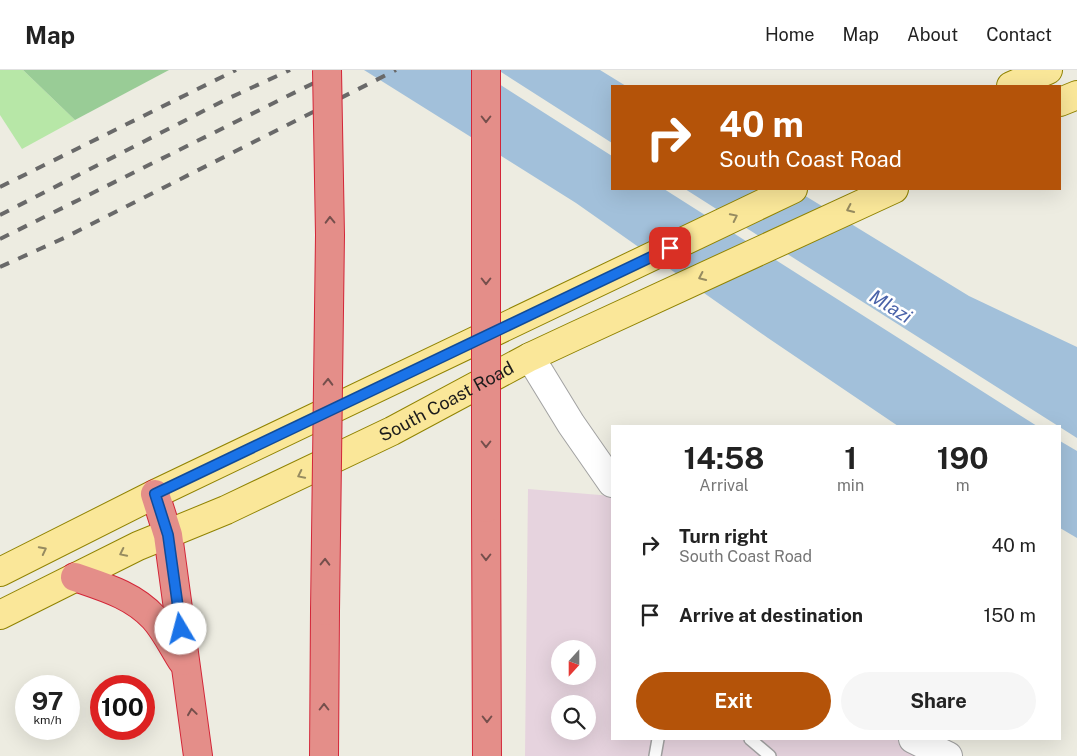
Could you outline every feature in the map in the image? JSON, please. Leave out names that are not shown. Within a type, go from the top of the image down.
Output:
[{"type":"highway","points":[[324,756],[330,235],[327,70]]},
{"type":"highway","points":[[486,70],[487,756]]},
{"type":"highway","points":[[155,494],[168,535],[198,756]]},
{"type":"highway","points":[[75,577],[118,592],[140,604],[156,620],[186,669]]},
{"type":"main road","points":[[1013,85],[1048,70]]},
{"type":"main road","points":[[1061,102],[1077,95]]},
{"type":"main road","points":[[1061,117],[1077,110]]},
{"type":"main road","points":[[0,572],[155,494],[791,190]]},
{"type":"main road","name":"South Coast Road","points":[[0,615],[138,546],[226,510],[392,431],[575,336],[892,190]]},
{"type":"street","points":[[530,358],[571,424],[611,482]]},
{"type":"street","points":[[915,740],[948,756]]},
{"type":"lane","points":[[655,756],[658,740]]},
{"type":"lane","points":[[751,740],[770,756]]},
{"type":"shaded area","points":[[528,489],[611,496],[611,740],[912,740],[946,756],[525,756]]},
{"type":"green space","points":[[0,70],[23,70],[75,120],[22,149],[0,115]]},
{"type":"green space","points":[[23,70],[169,70],[75,120]]},
{"type":"water","points":[[364,70],[477,70],[611,155],[611,190],[666,190],[1035,425],[897,425],[768,338],[576,203]]},
{"type":"water","points":[[498,70],[600,70],[624,85],[611,85],[611,142]]},
{"type":"water","name":"Mlazi","points":[[687,190],[796,190],[969,296],[1077,347],[1077,438],[1061,428],[1061,425],[1057,425]]},
{"type":"water","points":[[1061,442],[1077,451],[1077,538],[1061,529]]},
{"type":"railway","points":[[0,187],[236,70]]},
{"type":"railway","points":[[0,215],[227,99],[290,70]]},
{"type":"railway","points":[[0,239],[340,70]]},
{"type":"railway","points":[[0,267],[64,238],[396,70]]},
{"type":"route","points":[[181,629],[168,535],[155,494],[670,248]]}]
